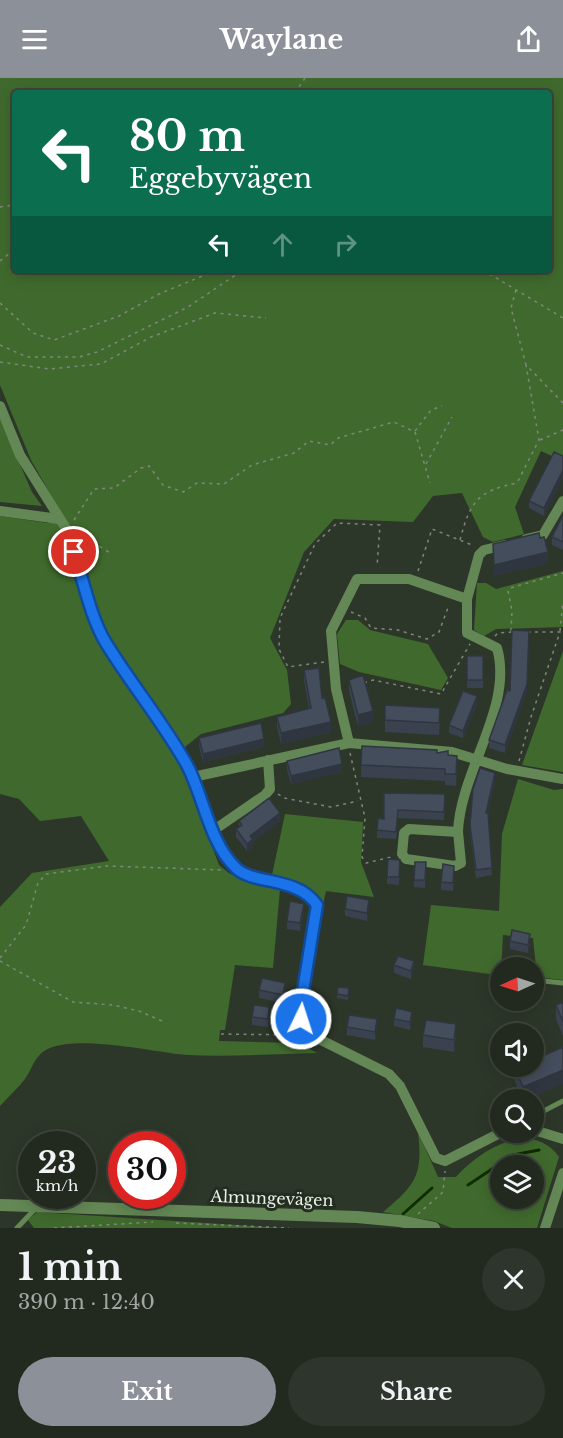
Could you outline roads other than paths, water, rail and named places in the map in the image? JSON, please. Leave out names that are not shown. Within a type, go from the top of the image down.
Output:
[{"type":"street","points":[[0,406],[20,455],[67,530],[104,641],[146,699],[193,777],[225,855],[237,870],[295,887],[311,896],[317,905],[302,997],[301,1019],[309,1034],[388,1074],[400,1086],[436,1158],[445,1161],[490,1138]]},
{"type":"street","points":[[458,832],[409,829],[404,833],[402,854],[406,859],[455,866],[461,863],[459,818],[475,760],[499,694],[500,659],[497,648],[469,640],[467,633],[467,599],[479,555],[484,550],[543,535],[563,501]]},
{"type":"street","points":[[0,511],[59,519]]},
{"type":"street","points":[[349,743],[336,689],[331,631],[357,579],[415,580],[467,599]]},
{"type":"street","points":[[193,777],[349,743],[438,750],[516,771],[563,779]]},
{"type":"street","points":[[214,830],[270,789],[268,760]]},
{"type":"street","points":[[544,1133],[563,1139]]},
{"type":"street","points":[[545,1228],[563,1173]]},
{"type":"street","name":"Almungevägen","points":[[0,1205],[18,1206]]},
{"type":"street","name":"Almungevägen","points":[[96,1209],[357,1217],[412,1223],[434,1228]]},
{"type":"lane","points":[[544,981],[563,983]]},
{"type":"lane","points":[[544,1111],[563,1101]]},
{"type":"lane","points":[[17,1228],[36,1209]]},
{"type":"waterway","points":[[468,1185],[513,1155],[539,1150]]},
{"type":"waterway","points":[[403,1214],[432,1188]]}]
